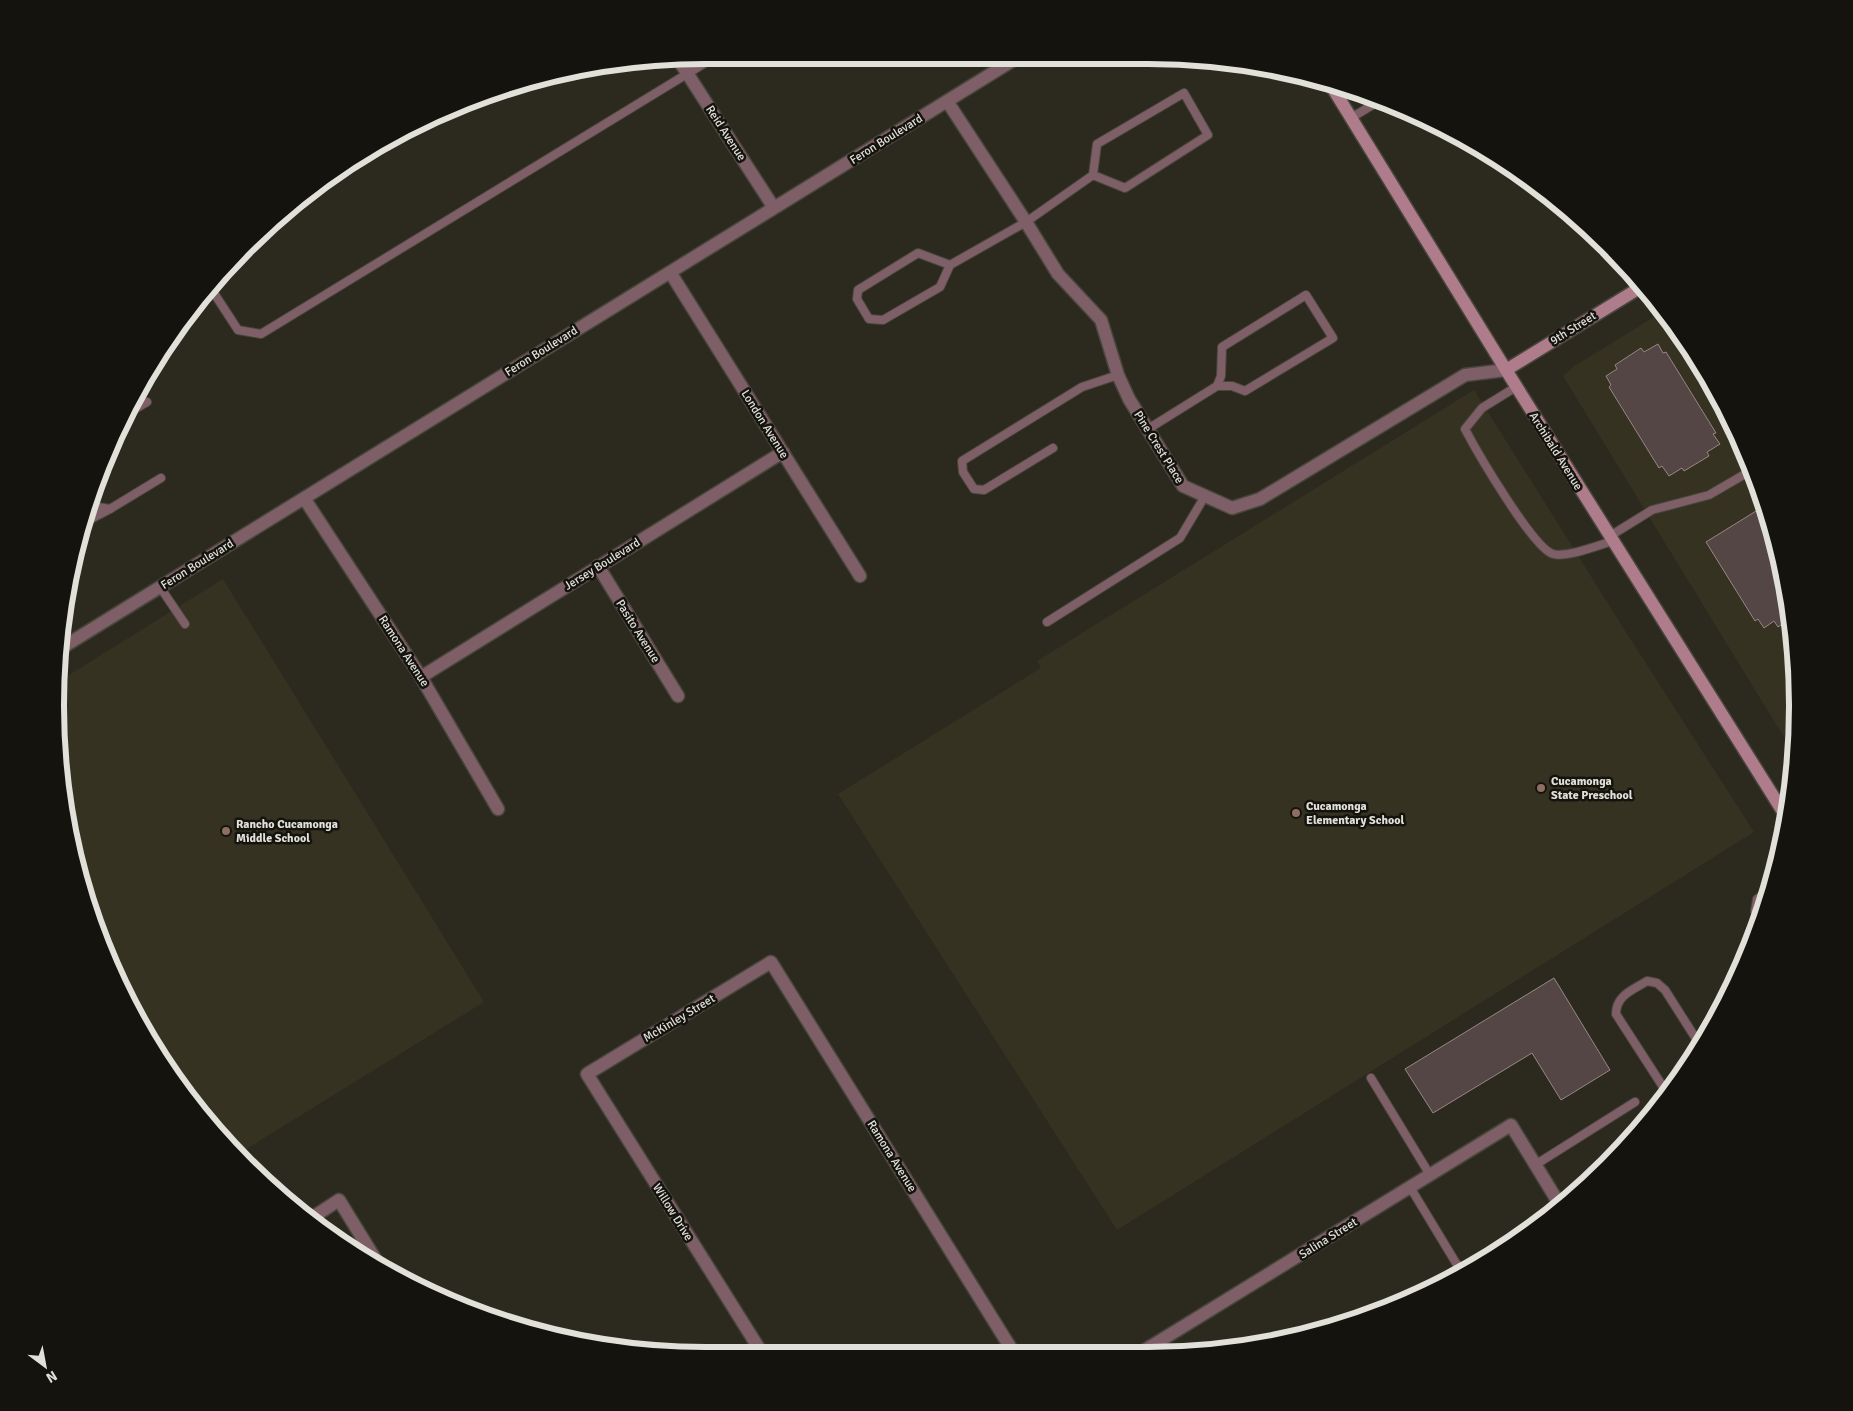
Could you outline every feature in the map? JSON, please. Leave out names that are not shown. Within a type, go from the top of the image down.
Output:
[{"type":"main road","name":"Archibald Avenue","points":[[1335,92],[1506,370],[1781,808]]},
{"type":"main road","name":"9th Street","points":[[1506,370],[1636,290]]},
{"type":"street","name":"Feron Boulevard","points":[[67,644],[1007,64]]},
{"type":"street","name":"Reid Avenue","points":[[682,65],[774,208]]},
{"type":"street","name":"Pine Crest Place","points":[[947,101],[1058,274],[1101,320],[1118,375],[1129,398],[1183,486],[1232,508],[1260,499],[1465,376],[1506,370]]},
{"type":"street","name":"London Avenue","points":[[670,272],[860,576]]},
{"type":"street","name":"Jersey Boulevard","points":[[421,677],[783,452]]},
{"type":"street","name":"Ramona Avenue","points":[[304,498],[421,677],[498,809]]},
{"type":"street","name":"Pasito Avenue","points":[[598,566],[678,696]]},
{"type":"street","name":"Ramona Avenue","points":[[771,962],[1010,1347]]},
{"type":"street","name":"McKinley Street","points":[[587,1074],[771,962]]},
{"type":"street","name":"Willow Drive","points":[[587,1074],[758,1347]]},
{"type":"street","name":"Salina Street","points":[[1151,1347],[1511,1125],[1536,1165]]},
{"type":"street","points":[[1536,1165],[1557,1199]]},
{"type":"street","points":[[316,1215],[340,1200],[372,1253]]},
{"type":"lane","points":[[214,293],[238,330],[261,334],[704,64]]},
{"type":"lane","points":[[950,265],[918,253],[858,290],[856,298],[870,319],[882,320],[940,287],[950,265],[1026,222],[1093,175],[1098,144],[1184,93],[1208,135],[1125,188],[1093,175]]},
{"type":"lane","points":[[1351,118],[1372,105]]},
{"type":"lane","points":[[1148,428],[1217,386],[1232,386],[1245,391],[1334,338],[1306,295],[1222,347],[1222,376],[1217,386]]},
{"type":"lane","points":[[1053,448],[984,490],[974,489],[963,472],[962,461],[1082,387],[1118,375]]},
{"type":"lane","points":[[1516,386],[1482,408],[1465,429],[1487,468],[1528,530],[1547,551],[1555,555],[1570,554],[1611,538],[1652,510],[1710,495],[1745,474]]},
{"type":"lane","points":[[138,407],[147,402]]},
{"type":"lane","points":[[92,518],[161,478]]},
{"type":"lane","points":[[1047,622],[1180,538],[1205,496]]},
{"type":"lane","points":[[96,507],[110,509]]},
{"type":"lane","points":[[160,587],[185,624]]},
{"type":"lane","points":[[1755,911],[1757,899],[1759,898]]},
{"type":"lane","points":[[1662,1088],[1616,1014],[1616,1006],[1621,997],[1647,981],[1658,983],[1665,990],[1696,1038]]},
{"type":"lane","points":[[1371,1078],[1430,1175]]},
{"type":"lane","points":[[1536,1165],[1635,1102]]},
{"type":"lane","points":[[1410,1187],[1459,1266]]},
{"type":"shaded area","points":[[1657,315],[1703,385],[1723,422],[1755,499],[1777,580],[1788,664],[1788,744],[1563,376],[1573,367]]},
{"type":"shaded area","name":"Cucamonga Elementary School","points":[[1474,390],[1754,832],[1117,1230],[838,794],[1041,668],[1037,661]]},
{"type":"shaded area","name":"Rancho Cucamonga Middle School","points":[[223,579],[484,1002],[244,1151],[196,1096],[172,1062],[130,989],[98,912],[76,831],[69,789],[65,747],[65,678]]},
{"type":"building","points":[[1658,344],[1663,353],[1666,352],[1716,433],[1713,434],[1720,444],[1707,452],[1709,456],[1684,471],[1682,468],[1669,476],[1662,466],[1659,468],[1609,387],[1611,385],[1606,376],[1617,369],[1615,365],[1641,348],[1644,352]]},
{"type":"building","points":[[1758,510],[1777,580],[1784,623],[1778,627],[1774,621],[1764,628],[1758,619],[1755,621],[1706,542]]},
{"type":"building","points":[[1554,978],[1610,1070],[1561,1100],[1532,1053],[1433,1113],[1405,1069]]},
{"type":"place","name":"Cucamonga State Preschool","points":[[1541,788]]},
{"type":"place","name":"Cucamonga Elementary School","points":[[1296,813]]},
{"type":"place","name":"Rancho Cucamonga Middle School","points":[[226,831]]}]
